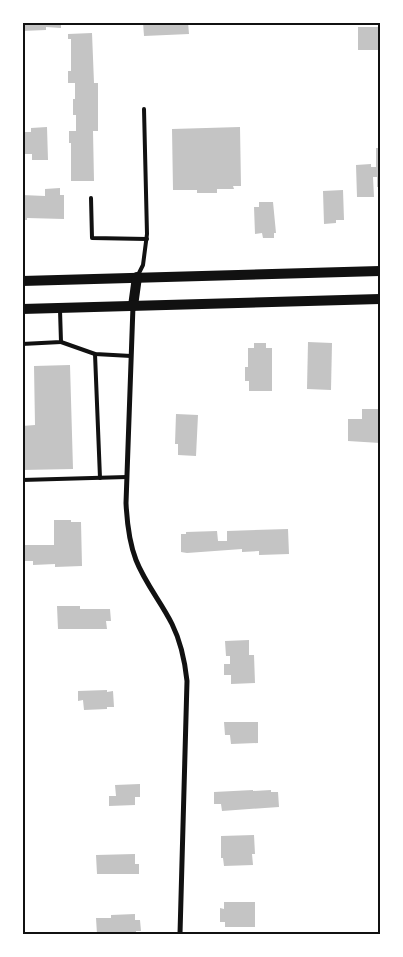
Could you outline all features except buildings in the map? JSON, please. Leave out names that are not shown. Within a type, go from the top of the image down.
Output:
[{"type":"main road","points":[[22,281],[380,271]]},
{"type":"main road","points":[[133,306],[137,278]]},
{"type":"main road","points":[[22,309],[380,299]]},
{"type":"street","points":[[133,306],[127,522],[133,553],[146,581],[174,628],[180,644],[185,669],[187,695],[180,934]]},
{"type":"lane","points":[[137,278],[143,265],[147,239],[144,109]]},
{"type":"lane","points":[[91,198],[92,238],[147,239]]},
{"type":"lane","points":[[60,308],[61,342]]},
{"type":"lane","points":[[22,344],[61,342],[95,354],[131,356]]},
{"type":"lane","points":[[95,354],[100,478]]},
{"type":"lane","points":[[22,480],[127,477]]}]
